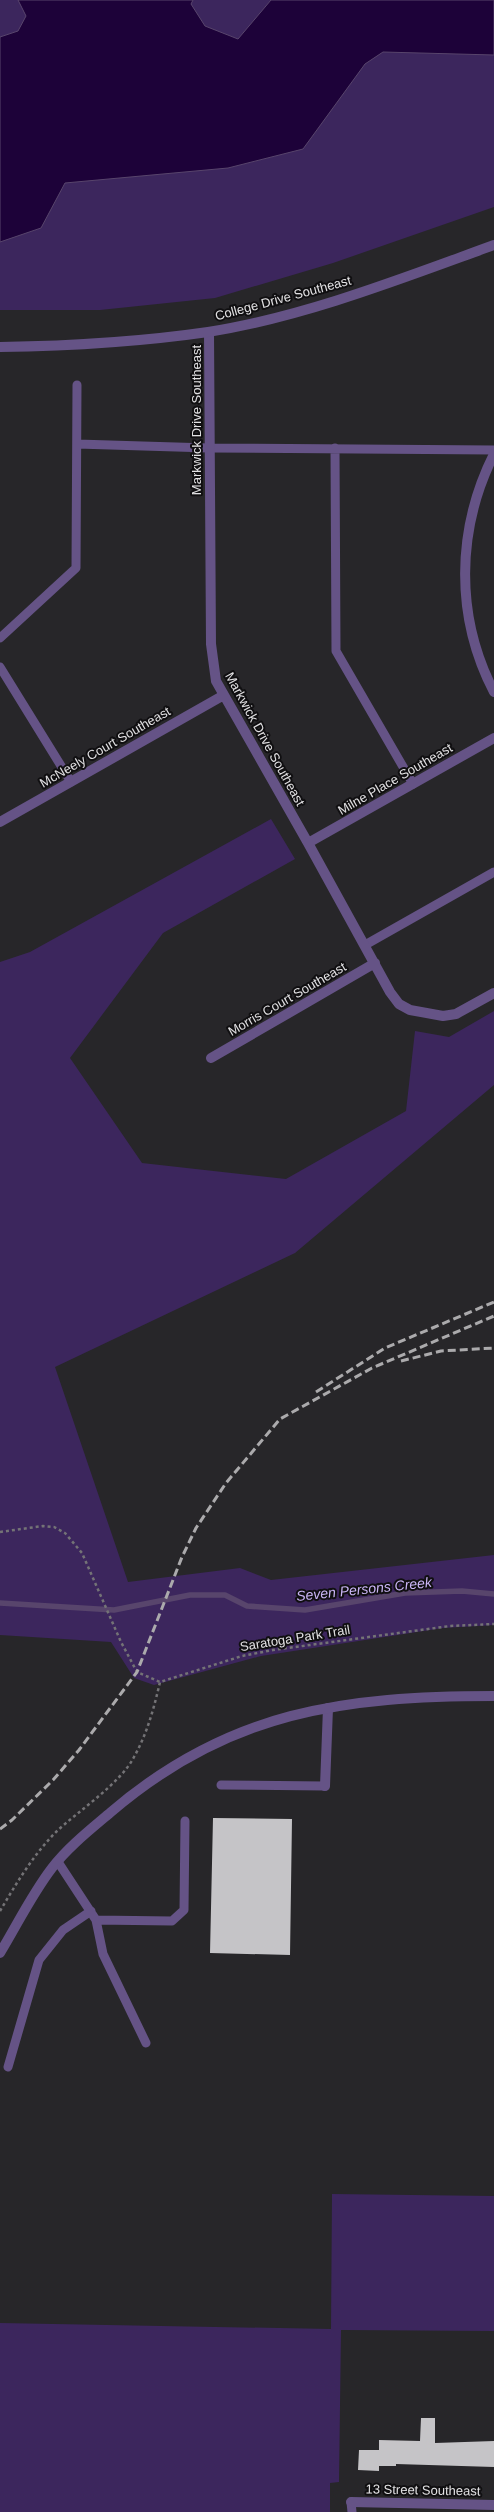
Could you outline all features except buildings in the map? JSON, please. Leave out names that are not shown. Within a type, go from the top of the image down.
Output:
[{"type":"street","name":"College Drive Southeast","points":[[0,347],[87,344],[209,332],[258,321],[344,297],[494,245]]},
{"type":"street","name":"Markwick Drive Southeast","points":[[209,332],[211,644],[212,669],[216,682],[308,843],[390,992],[399,1004],[410,1010],[430,1015],[456,1014],[494,993]]},
{"type":"street","points":[[494,454],[478,490],[466,542],[464,571],[467,610],[474,642],[494,692]]},
{"type":"street","name":"McNeely Court Southeast","points":[[0,822],[224,695]]},
{"type":"street","name":"Milne Place Southeast","points":[[308,843],[494,738]]},
{"type":"street","name":"Morris Court Southeast","points":[[211,1058],[375,963]]},
{"type":"street","points":[[0,1953],[52,1868],[58,1862],[130,1796],[172,1766],[216,1742],[271,1720],[372,1700],[421,1696],[494,1696]]},
{"type":"street","points":[[325,1786],[328,1708]]},
{"type":"street","name":"13 Street Southeast","points":[[351,2507],[494,2505]]},
{"type":"lane","points":[[0,638],[76,568],[77,385]]},
{"type":"lane","points":[[77,444],[209,448],[494,450]]},
{"type":"lane","points":[[335,448],[336,651],[412,784]]},
{"type":"lane","points":[[0,667],[71,782]]},
{"type":"lane","points":[[365,945],[494,872]]},
{"type":"lane","points":[[221,1785],[325,1786]]},
{"type":"lane","points":[[96,1920],[172,1921],[184,1910],[185,1821]]},
{"type":"lane","points":[[58,1862],[96,1920],[103,1954],[146,2043]]},
{"type":"lane","points":[[8,2067],[39,1960],[63,1930],[91,1911]]},
{"type":"path","points":[[0,1532],[43,1526],[65,1533],[82,1553],[121,1642],[137,1672],[160,1682],[147,1727],[134,1758],[112,1782],[55,1833],[22,1875],[0,1911]]},
{"type":"path","name":"Saratoga Park Trail","points":[[160,1682],[242,1656],[273,1650],[450,1626],[494,1624]]},
{"type":"shaded area","points":[[0,0],[494,0],[494,207],[333,263],[215,298],[100,310],[0,310]]},
{"type":"shaded area","points":[[18,0],[193,0],[191,4],[205,26],[238,39],[271,0],[494,0],[494,55],[383,52],[365,64],[303,149],[228,168],[65,183],[41,228],[0,242],[0,37],[18,31],[26,16]]},
{"type":"shaded area","points":[[271,819],[295,859],[163,933],[70,1058],[142,1163],[286,1179],[406,1111],[415,1031],[449,1037],[494,1011],[494,1085],[295,1253],[55,1367],[128,1582],[240,1568],[271,1580],[494,1555],[494,1625],[443,1628],[261,1656],[154,1685],[134,1678],[111,1642],[0,1635],[0,962],[30,952]]},
{"type":"shaded area","points":[[332,2194],[494,2196],[494,2331],[341,2330],[339,2482],[330,2483],[330,2512],[0,2512],[0,2323],[331,2329]]},
{"type":"waterway","name":"Seven Persons Creek","points":[[0,1603],[114,1610],[190,1595],[225,1595],[247,1606],[305,1610],[405,1593],[462,1591],[494,1594]]},
{"type":"railway","points":[[316,1392],[385,1348],[494,1302]]},
{"type":"railway","points":[[0,1829],[12,1820],[53,1780],[79,1750],[137,1672],[182,1557],[196,1528],[226,1483],[280,1419],[372,1368],[494,1316]]},
{"type":"railway","points":[[401,1361],[441,1351],[494,1348]]}]
